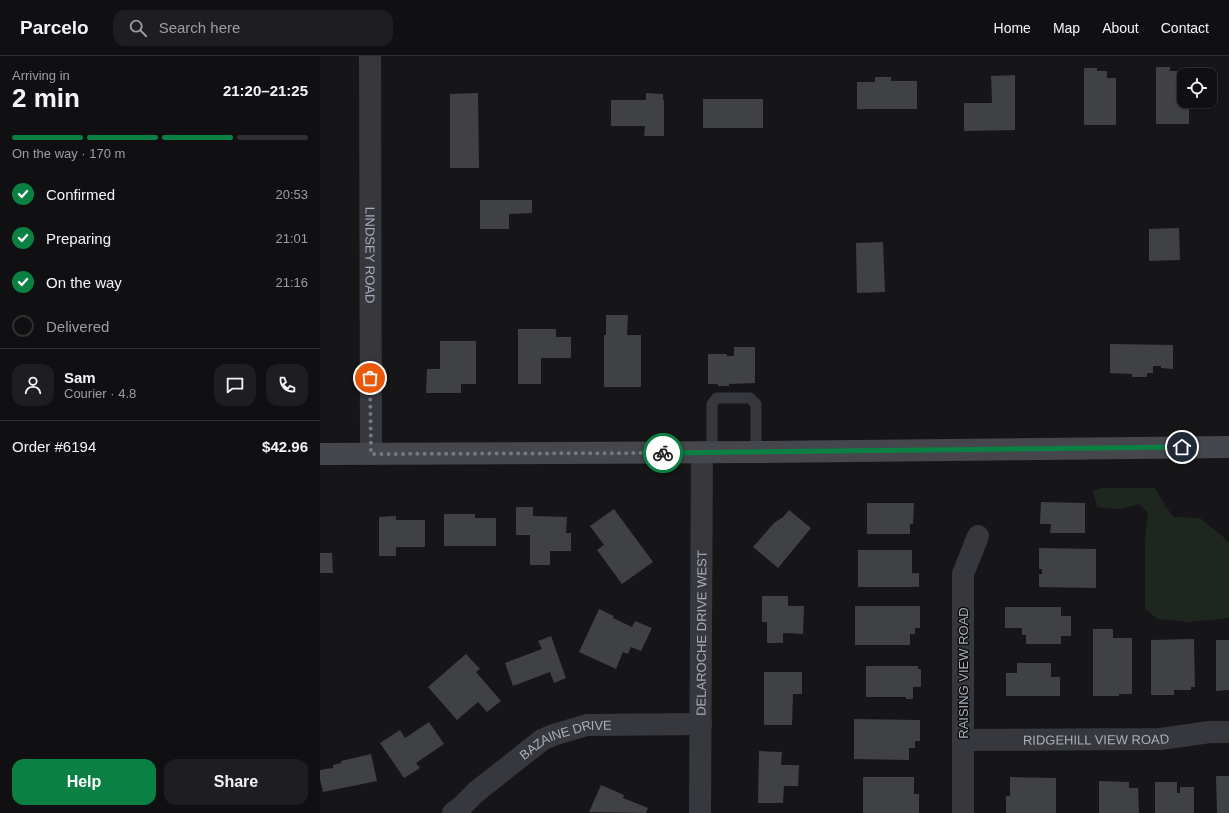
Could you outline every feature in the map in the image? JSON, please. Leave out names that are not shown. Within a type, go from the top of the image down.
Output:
[{"type":"street","name":"LINDSEY ROAD","points":[[370,56],[371,454]]},
{"type":"street","points":[[320,454],[756,452],[1229,447]]},
{"type":"street","name":"DELAROCHE DRIVE WEST","points":[[700,813],[707,452]]},
{"type":"street","name":"RAISING VIEW ROAD","points":[[963,813],[963,574],[978,536]]},
{"type":"street","name":"BAZAINE DRIVE","points":[[453,813],[542,740],[553,735],[586,725],[701,724]]},
{"type":"street","name":"RIDGEHILL VIEW ROAD","points":[[963,740],[1160,739],[1210,732],[1229,732]]},
{"type":"lane","points":[[707,452],[712,404],[717,398],[750,398],[756,404],[756,452]]},
{"type":"shaded area","points":[[1101,488],[1155,488],[1166,507],[1174,517],[1200,518],[1229,542],[1229,618],[1189,622],[1158,619],[1145,609],[1145,542],[1148,512],[1139,504],[1119,509],[1097,507],[1093,491]]},
{"type":"building","points":[[1156,67],[1170,67],[1170,71],[1177,71],[1177,108],[1189,108],[1189,124],[1156,124]]},
{"type":"building","points":[[1084,68],[1097,68],[1097,71],[1107,71],[1107,78],[1116,78],[1116,125],[1084,125]]},
{"type":"building","points":[[1015,75],[1015,130],[964,131],[964,103],[992,103],[991,76]]},
{"type":"building","points":[[875,77],[891,77],[891,81],[917,81],[917,109],[857,109],[857,82],[875,82]]},
{"type":"building","points":[[478,93],[479,168],[450,168],[450,94]]},
{"type":"building","points":[[646,93],[663,94],[664,136],[644,136],[645,126],[611,126],[611,100],[646,100]]},
{"type":"building","points":[[703,99],[763,99],[763,128],[703,128]]},
{"type":"building","points":[[480,200],[532,200],[532,213],[509,214],[509,229],[480,229]]},
{"type":"building","points":[[1179,228],[1180,260],[1149,261],[1149,229]]},
{"type":"building","points":[[883,242],[885,292],[857,293],[856,243]]},
{"type":"building","points":[[606,315],[628,315],[627,335],[641,335],[641,387],[604,387],[604,335],[606,335]]},
{"type":"building","points":[[518,329],[556,329],[556,337],[571,337],[571,358],[541,358],[541,384],[518,384]]},
{"type":"building","points":[[440,341],[476,341],[476,384],[461,384],[461,393],[426,393],[427,369],[440,369]]},
{"type":"building","points":[[1110,344],[1173,345],[1173,369],[1153,366],[1153,373],[1147,373],[1147,377],[1132,377],[1132,374],[1110,373]]},
{"type":"building","points":[[734,347],[755,347],[755,383],[729,384],[729,386],[708,384],[708,354],[727,354],[727,356],[734,356]]},
{"type":"building","points":[[1041,502],[1085,503],[1085,533],[1050,533],[1051,524],[1040,524]]},
{"type":"building","points":[[867,503],[914,503],[913,524],[910,524],[910,534],[867,534]]},
{"type":"building","points":[[516,507],[533,507],[533,516],[567,517],[566,533],[571,533],[571,551],[550,551],[550,565],[530,565],[530,535],[516,535]]},
{"type":"building","points":[[614,509],[653,562],[622,584],[597,550],[604,545],[590,526]]},
{"type":"building","points":[[789,510],[811,528],[778,568],[753,547],[774,523],[783,517]]},
{"type":"building","points":[[444,514],[475,514],[475,518],[496,518],[496,546],[444,546]]},
{"type":"building","points":[[396,516],[396,520],[425,520],[425,547],[396,547],[396,556],[379,556],[379,517]]},
{"type":"building","points":[[1039,548],[1096,549],[1096,588],[1039,587],[1039,574],[1042,574],[1042,569],[1039,569]]},
{"type":"building","points":[[858,550],[912,550],[912,573],[919,573],[919,587],[858,587]]},
{"type":"building","points":[[320,553],[332,553],[333,573],[320,573]]},
{"type":"building","points":[[762,596],[788,596],[788,606],[804,606],[803,634],[783,633],[783,643],[767,643],[767,622],[762,622]]},
{"type":"building","points":[[855,606],[920,606],[920,628],[915,628],[915,634],[910,634],[910,645],[855,645]]},
{"type":"building","points":[[1005,607],[1061,607],[1061,616],[1071,616],[1071,636],[1061,636],[1061,644],[1026,644],[1026,635],[1022,635],[1022,628],[1005,628]]},
{"type":"building","points":[[599,609],[632,627],[635,621],[652,628],[641,651],[631,647],[628,654],[623,652],[616,669],[579,652]]},
{"type":"building","points":[[1093,629],[1113,629],[1113,638],[1132,638],[1132,694],[1119,694],[1119,696],[1093,696]]},
{"type":"building","points":[[551,636],[566,678],[554,683],[550,672],[513,686],[505,663],[542,649],[538,641]]},
{"type":"building","points":[[1194,639],[1195,687],[1191,687],[1191,690],[1174,690],[1174,695],[1151,695],[1151,640]]},
{"type":"building","points":[[1216,640],[1229,640],[1229,690],[1216,691]]},
{"type":"building","points":[[466,654],[480,669],[476,672],[501,701],[487,712],[478,702],[457,720],[428,687]]},
{"type":"building","points":[[1017,663],[1051,663],[1051,677],[1060,677],[1060,696],[1006,696],[1006,673],[1017,673]]},
{"type":"building","points":[[866,666],[918,666],[918,669],[921,669],[921,687],[913,687],[913,699],[906,699],[906,697],[866,697]]},
{"type":"building","points":[[764,672],[802,672],[802,694],[793,694],[792,725],[764,725]]},
{"type":"building","points":[[854,719],[920,720],[920,741],[915,741],[915,748],[909,748],[909,760],[854,759]]},
{"type":"building","points":[[429,722],[444,744],[416,763],[420,768],[404,778],[380,743],[400,730],[405,738]]},
{"type":"building","points":[[759,751],[782,752],[781,765],[799,765],[798,786],[784,786],[783,803],[758,803]]},
{"type":"building","points":[[371,754],[377,781],[323,792],[320,779],[320,770],[333,768],[333,765],[341,763],[341,761]]},
{"type":"building","points":[[1216,776],[1229,776],[1229,813],[1217,813]]},
{"type":"building","points":[[863,777],[914,777],[914,794],[919,794],[919,813],[863,813]]},
{"type":"building","points":[[1010,777],[1056,778],[1056,813],[1006,813],[1006,796],[1010,796]]},
{"type":"building","points":[[1099,781],[1129,782],[1129,788],[1138,788],[1139,813],[1099,813]]},
{"type":"building","points":[[1155,782],[1177,782],[1177,793],[1180,793],[1180,787],[1194,787],[1194,813],[1155,813]]},
{"type":"building","points":[[601,785],[624,795],[623,798],[648,808],[646,813],[589,812]]},
{"type":"way so far","points":[[370,378],[371,454],[663,453]]},
{"type":"route","points":[[663,453],[1182,447]]}]
